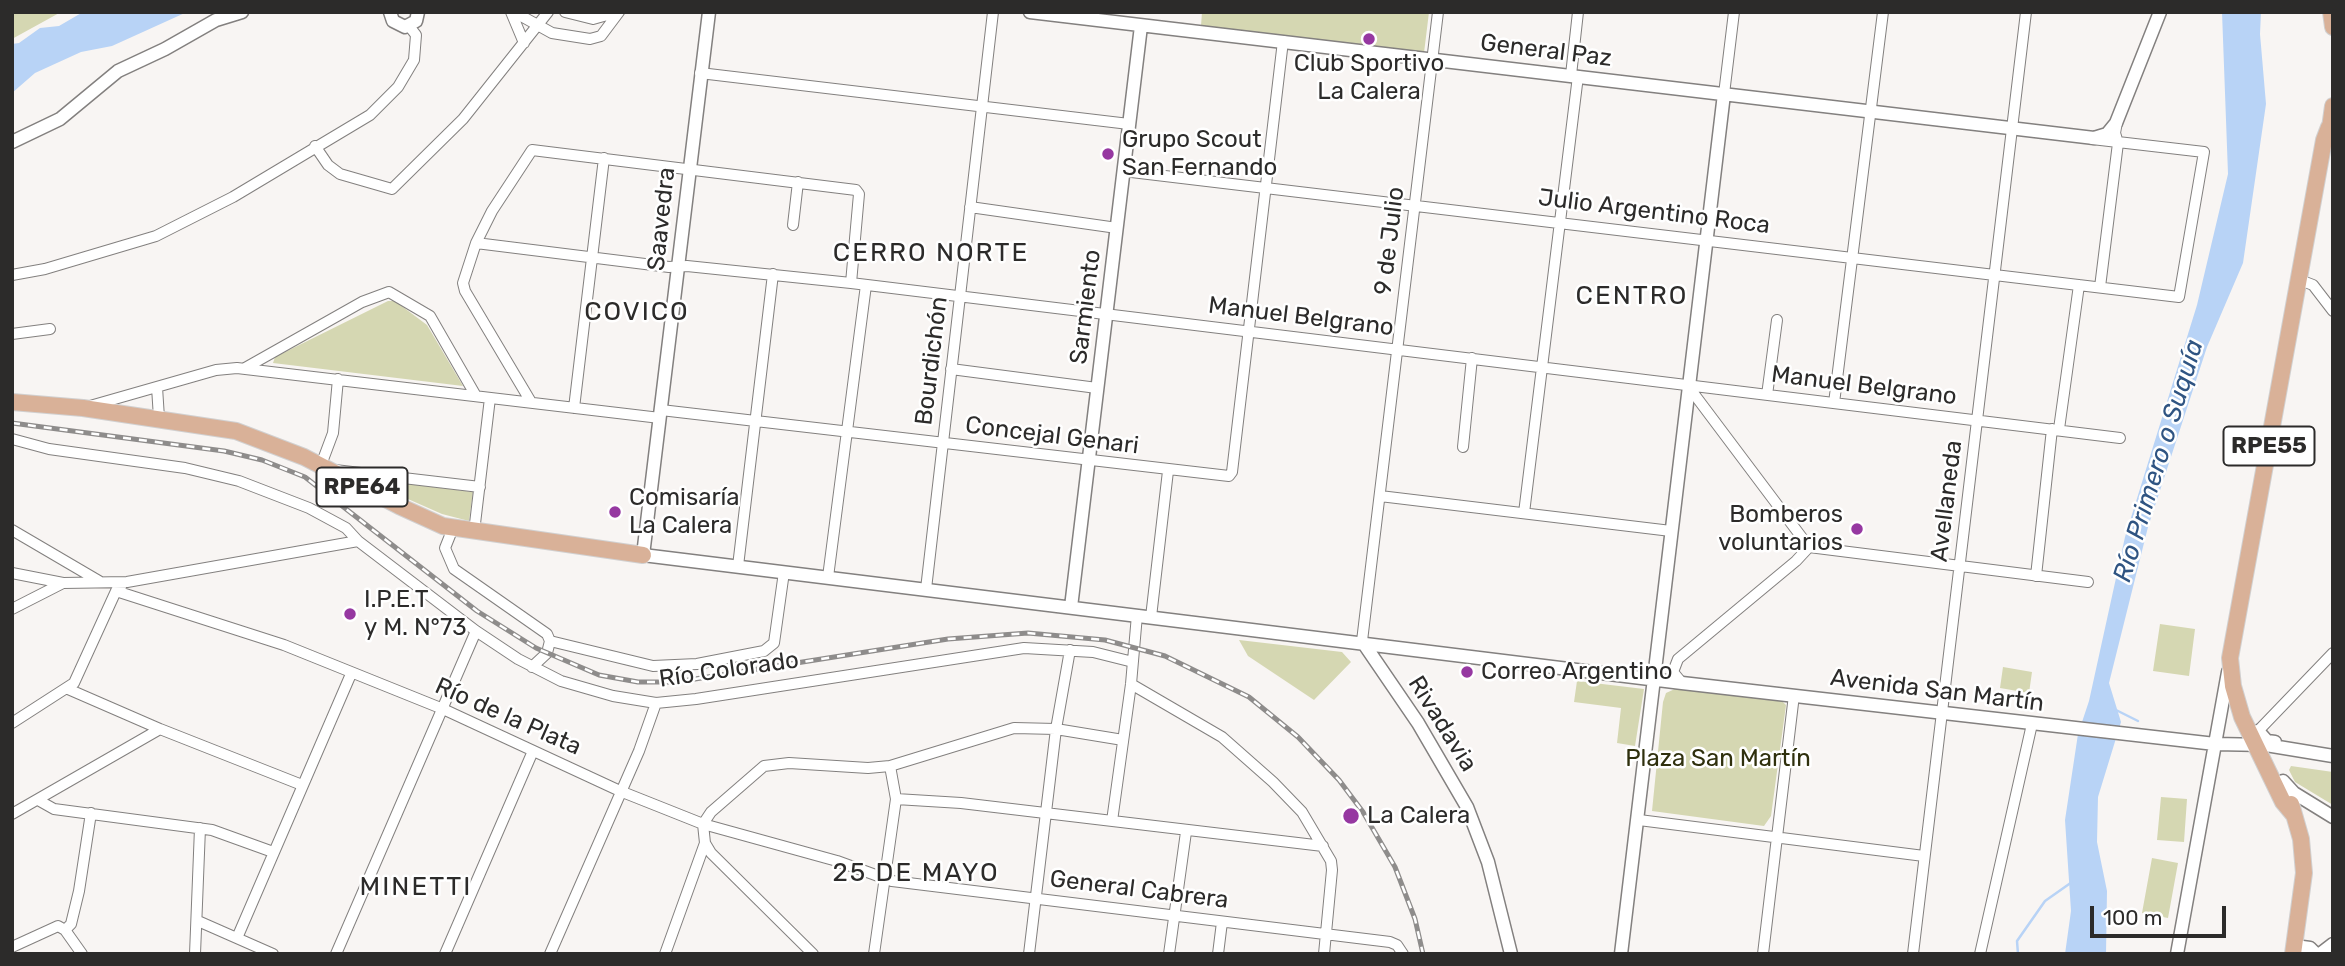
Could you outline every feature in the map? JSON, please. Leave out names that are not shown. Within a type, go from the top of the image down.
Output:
[{"type":"main road","points":[[2331,12],[2333,27]]},
{"type":"main road","name":"RPE55","points":[[2294,950],[2304,873],[2301,839],[2283,781],[2235,697],[2230,658],[2324,166],[2333,106]]},
{"type":"main road","name":"RPE64","points":[[12,401],[159,418],[248,434],[325,467],[420,517],[453,528],[643,555]]},
{"type":"main road","name":"RPE55","points":[[2236,627],[2243,687],[2283,802],[2292,814]]},
{"type":"street","points":[[12,142],[60,119],[118,71],[166,49],[216,20],[242,12]]},
{"type":"street","points":[[512,12],[564,37],[590,39],[601,36],[618,12]]},
{"type":"street","points":[[512,12],[524,43]]},
{"type":"street","points":[[526,12],[533,12]]},
{"type":"street","points":[[315,146],[328,165],[340,174],[393,190],[463,119],[548,12]]},
{"type":"street","points":[[565,12],[593,19],[618,12]]},
{"type":"street","name":"Saavedra","points":[[643,555],[709,12]]},
{"type":"street","name":"Bourdichón","points":[[926,589],[951,369],[962,299],[979,106],[993,12]]},
{"type":"street","name":"General Paz","points":[[1030,12],[1141,19],[1283,41],[2086,138]]},
{"type":"street","name":"9 de Julio","points":[[1362,641],[1438,12]]},
{"type":"street","points":[[1524,513],[1560,222],[1575,75],[1578,12]]},
{"type":"street","points":[[1621,954],[1734,12]]},
{"type":"street","points":[[1834,403],[1883,12]]},
{"type":"street","name":"Avellaneda","points":[[1913,954],[2026,12]]},
{"type":"street","points":[[2100,287],[2119,143],[2115,130],[2160,12]]},
{"type":"street","points":[[410,26],[419,13]]},
{"type":"street","points":[[389,14],[400,26],[410,26]]},
{"type":"street","name":"Sarmiento","points":[[1071,607],[1141,19]]},
{"type":"street","points":[[12,275],[45,269],[156,236],[233,197],[370,115],[383,105],[398,87],[414,60],[418,47],[416,35],[410,26]]},
{"type":"street","points":[[1249,332],[1283,41]]},
{"type":"street","points":[[700,73],[1129,124]]},
{"type":"street","points":[[2086,138],[2107,134],[2119,117]]},
{"type":"street","points":[[2086,138],[2119,143]]},
{"type":"street","name":"Julio Argentino Roca","points":[[1124,171],[2179,296],[2204,152],[2119,143]]},
{"type":"street","points":[[531,402],[465,291],[464,276],[476,243],[498,200],[532,150],[858,191],[851,283]]},
{"type":"street","points":[[574,408],[604,158]]},
{"type":"street","points":[[793,225],[798,182]]},
{"type":"street","points":[[970,207],[1116,228]]},
{"type":"street","name":"Manuel Belgrano","points":[[476,243],[678,267],[851,283],[962,299],[1472,358],[2120,438]]},
{"type":"street","points":[[2302,272],[2333,311]]},
{"type":"street","points":[[738,566],[773,275]]},
{"type":"street","points":[[828,577],[866,285]]},
{"type":"street","points":[[2036,576],[2079,285]]},
{"type":"street","points":[[245,368],[362,302],[394,292],[430,316],[476,396]]},
{"type":"street","points":[[1767,395],[1777,320]]},
{"type":"street","points":[[12,334],[50,329]]},
{"type":"street","name":"Concejal Genari","points":[[83,408],[216,370],[245,368],[574,408],[755,421],[1089,462],[1229,476],[1232,472],[1249,332]]},
{"type":"street","points":[[1463,447],[1472,358]]},
{"type":"street","points":[[951,369],[1097,388]]},
{"type":"street","points":[[338,379],[333,433],[325,467],[480,488]]},
{"type":"street","points":[[1688,386],[1809,547],[2088,582]]},
{"type":"street","points":[[157,387],[159,418]]},
{"type":"street","points":[[474,532],[490,398]]},
{"type":"street","name":"Río Colorado","points":[[12,439],[49,449],[185,468],[239,481],[309,508],[346,528],[358,541],[476,631],[532,667],[580,688],[656,703],[1024,648],[1093,652],[1133,662]]},
{"type":"street","points":[[1151,617],[1168,471]]},
{"type":"street","points":[[374,493],[379,475]]},
{"type":"street","points":[[1380,496],[1671,531]]},
{"type":"street","points":[[453,528],[445,548],[454,569],[542,630],[550,641],[653,666],[697,664],[764,651],[774,643],[784,572]]},
{"type":"street","points":[[12,530],[100,582]]},
{"type":"street","points":[[12,573],[63,583],[127,582],[358,541]]},
{"type":"street","points":[[1682,682],[1673,672],[1678,659],[1796,561],[1809,547]]},
{"type":"street","name":"RPE64","points":[[643,555],[1362,641],[1654,679]]},
{"type":"street","points":[[12,723],[68,689],[116,591],[127,582]]},
{"type":"street","points":[[12,609],[63,583]]},
{"type":"street","name":"Río de la Plata","points":[[116,591],[284,645],[443,709],[620,792],[703,824],[837,861],[883,878]]},
{"type":"street","points":[[1112,821],[1131,684],[1137,615]]},
{"type":"street","points":[[336,954],[476,631]]},
{"type":"street","points":[[532,667],[547,653],[550,641]]},
{"type":"street","name":"Rivadavia","points":[[1362,641],[1382,667],[1443,763],[1476,828],[1511,954]]},
{"type":"street","points":[[1382,667],[1386,651],[1397,646]]},
{"type":"street","points":[[1029,954],[1056,729],[1070,650]]},
{"type":"street","points":[[1658,650],[1662,659],[1678,659]]},
{"type":"street","points":[[2262,745],[2333,653]]},
{"type":"street","points":[[2177,954],[2230,658]]},
{"type":"street","points":[[237,938],[351,674]]},
{"type":"street","name":"Avenida San Martín","points":[[1654,679],[2215,744],[2262,745],[2333,757]]},
{"type":"street","points":[[1131,684],[1222,737],[1252,762],[1302,812],[1323,846],[1332,870],[1324,954]]},
{"type":"street","points":[[68,689],[302,785]]},
{"type":"street","points":[[1763,954],[1794,695]]},
{"type":"street","points":[[550,954],[650,726],[656,703]]},
{"type":"street","points":[[1980,954],[2032,724]]},
{"type":"street","points":[[813,954],[711,853],[705,843],[703,824],[711,813],[764,766],[789,763],[868,768],[890,766],[997,731],[1014,728],[1056,729],[1123,740]]},
{"type":"street","points":[[12,814],[160,729]]},
{"type":"street","points":[[2262,745],[2267,741],[2292,744],[2333,757]]},
{"type":"street","points":[[445,954],[533,751]]},
{"type":"street","points":[[874,954],[896,799],[890,766]]},
{"type":"street","points":[[2283,781],[2294,793],[2333,817]]},
{"type":"street","points":[[896,799],[961,803],[1186,832],[1323,846]]},
{"type":"street","points":[[38,800],[54,809],[200,828],[273,852]]},
{"type":"street","points":[[65,930],[75,911],[91,813]]},
{"type":"street","points":[[1639,820],[1924,856]]},
{"type":"street","points":[[195,954],[200,828]]},
{"type":"street","points":[[1169,954],[1186,832]]},
{"type":"street","points":[[665,954],[705,843]]},
{"type":"street","name":"General Cabrera","points":[[883,878],[1390,942],[1397,944],[1403,954]]},
{"type":"street","points":[[198,921],[273,954]]},
{"type":"street","points":[[1218,954],[1222,922]]},
{"type":"street","points":[[12,947],[58,926],[65,930],[82,954]]},
{"type":"street","points":[[2294,950],[2310,948],[2318,954],[2333,944]]},
{"type":"green space","points":[[12,12],[61,12],[12,39]]},
{"type":"green space","name":"Club Sportivo La Calera","points":[[1202,12],[1429,12],[1424,53],[1201,26]]},
{"type":"green space","points":[[388,301],[395,301],[427,325],[463,386],[273,363],[275,357]]},
{"type":"green space","points":[[384,481],[473,492],[469,521],[442,514],[383,488]]},
{"type":"green space","points":[[2160,624],[2195,629],[2189,676],[2153,671]]},
{"type":"green space","points":[[1239,640],[1342,652],[1351,662],[1314,700],[1248,656]]},
{"type":"green space","points":[[2003,667],[2032,672],[2029,693],[2000,688]]},
{"type":"green space","points":[[1577,681],[1644,689],[1635,746],[1617,743],[1621,708],[1574,702]]},
{"type":"green space","name":"Plaza San Martín","points":[[1677,688],[1781,700],[1786,705],[1771,816],[1764,826],[1652,811],[1663,702],[1666,693]]},
{"type":"green space","points":[[2291,766],[2333,772],[2333,805],[2295,782],[2289,770]]},
{"type":"green space","points":[[2161,797],[2187,799],[2184,842],[2157,840]]},
{"type":"green space","points":[[2152,858],[2178,863],[2168,918],[2142,913]]},
{"type":"water","points":[[83,12],[187,12],[112,46],[81,52],[35,73],[12,93],[12,44],[19,43],[40,28],[59,26]]},
{"type":"water","name":"Río Primero o Suquía","points":[[2222,12],[2261,12],[2260,34],[2266,104],[2243,263],[2207,347],[2148,527],[2109,683],[2121,722],[2098,797],[2097,842],[2107,891],[2106,954],[2065,954],[2071,911],[2065,820],[2078,734],[2089,701],[2125,537],[2197,305],[2228,174]]},
{"type":"waterway","points":[[2116,710],[2138,721]]},
{"type":"waterway","points":[[2018,954],[2017,941],[2045,901],[2072,882]]},
{"type":"railway","points":[[12,423],[224,451],[262,460],[305,477],[477,611],[536,648],[599,675],[638,682],[676,682],[948,639],[1028,633],[1105,640],[1165,656],[1249,697],[1298,737],[1339,780],[1363,812],[1395,867],[1415,919],[1423,954]]},
{"type":"place","name":"Club Sportivo La Calera","points":[[1369,39]]},
{"type":"place","name":"Grupo Scout San Fernando","points":[[1108,154]]},
{"type":"place","name":"Comisaría La Calera","points":[[615,512]]},
{"type":"place","name":"Bomberos voluntarios","points":[[1857,529]]},
{"type":"place","name":"I.P.E.T y M. N°73","points":[[350,614]]},
{"type":"place","name":"Correo Argentino","points":[[1467,672]]},
{"type":"place","name":"La Calera","points":[[1351,816]]},
{"type":"district","name":"CERRO NORTE","points":[[931,253]]},
{"type":"district","name":"CENTRO","points":[[1632,296]]},
{"type":"district","name":"COVICO","points":[[637,312]]},
{"type":"district","name":"25 DE MAYO","points":[[916,873]]},
{"type":"district","name":"MINETTI","points":[[416,887]]}]
